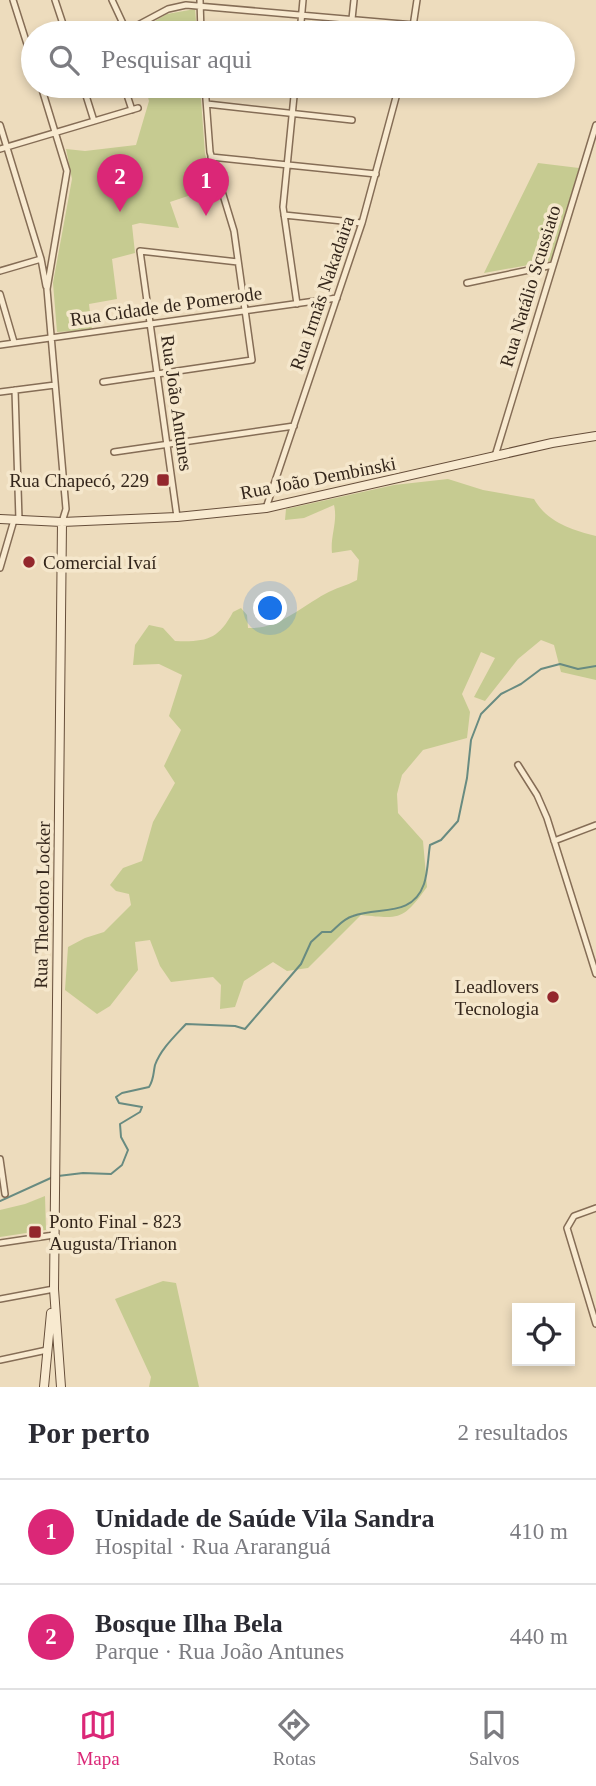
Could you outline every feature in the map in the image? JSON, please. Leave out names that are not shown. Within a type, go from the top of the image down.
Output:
[{"type":"main road","name":"Rua João Dembinski","points":[[0,519],[62,522],[177,517],[266,508],[572,439],[596,436]]},
{"type":"main road","name":"Rua Theodoro Locker","points":[[61,1387],[54,1289],[54,1235],[62,522]]},
{"type":"main road","name":"Rua Theodoro Locker","points":[[44,1387],[54,1289]]},
{"type":"street","points":[[13,0],[21,25]]},
{"type":"street","points":[[55,0],[62,21]]},
{"type":"street","points":[[112,0],[121,21]]},
{"type":"street","points":[[164,0],[168,9]]},
{"type":"street","points":[[252,10],[253,0]]},
{"type":"street","points":[[301,21],[303,0]]},
{"type":"street","points":[[352,19],[354,0]]},
{"type":"street","points":[[414,21],[417,0]]},
{"type":"street","points":[[146,21],[168,9],[199,3],[373,21]]},
{"type":"street","points":[[199,3],[200,21]]},
{"type":"street","points":[[45,98],[66,165],[67,177],[47,289]]},
{"type":"street","points":[[87,98],[94,121]]},
{"type":"street","points":[[3,148],[135,109],[130,98]]},
{"type":"street","points":[[103,382],[252,360],[232,221],[211,157],[206,98]]},
{"type":"street","points":[[294,98],[284,215],[297,304]]},
{"type":"street","name":"Rua Irmãs Nakadaira","points":[[266,508],[362,223],[396,98]]},
{"type":"street","points":[[207,104],[352,120]]},
{"type":"street","points":[[0,125],[3,148],[41,259],[47,289],[66,509],[62,522]]},
{"type":"street","name":"Rua Natálio Scussiato","points":[[495,456],[596,125]]},
{"type":"street","points":[[211,157],[376,174]]},
{"type":"street","points":[[284,215],[362,223]]},
{"type":"street","name":"Rua João Antunes","points":[[177,517],[139,251],[239,262]]},
{"type":"street","points":[[0,271],[41,259]]},
{"type":"street","points":[[467,283],[553,265]]},
{"type":"street","points":[[0,294],[14,342]]},
{"type":"street","name":"Rua Cidade de Pomerode","points":[[0,345],[337,298]]},
{"type":"street","points":[[0,392],[55,385]]},
{"type":"street","points":[[0,568],[16,520],[15,390]]},
{"type":"street","points":[[114,452],[294,426]]},
{"type":"street","points":[[518,765],[537,795],[596,974]]},
{"type":"street","points":[[554,841],[596,825]]},
{"type":"street","points":[[0,1159],[5,1194]]},
{"type":"street","points":[[596,1208],[578,1214],[568,1223],[569,1237],[596,1324]]},
{"type":"street","points":[[0,1243],[54,1235]]},
{"type":"street","points":[[0,1299],[54,1289]]},
{"type":"street","points":[[0,1360],[47,1350]]},
{"type":"green space","points":[[195,9],[196,21],[155,21],[167,14]]},
{"type":"green space","points":[[148,98],[201,98],[205,154],[215,187],[170,202],[179,228],[140,223],[132,225],[135,253],[112,259],[117,299],[89,304],[92,330],[57,332],[53,283],[72,179],[66,149],[85,151],[136,145]]},
{"type":"green space","points":[[538,163],[579,168],[551,261],[484,273]]},
{"type":"green space","points":[[448,479],[483,490],[534,499],[553,519],[569,528],[596,536],[596,680],[561,672],[554,645],[541,640],[518,659],[485,701],[474,697],[495,658],[481,652],[462,694],[470,712],[467,738],[423,750],[402,775],[397,794],[398,813],[423,841],[427,887],[412,906],[393,917],[361,915],[308,968],[287,971],[273,962],[244,981],[235,1007],[220,1009],[221,985],[213,977],[171,982],[160,966],[150,940],[135,942],[138,970],[110,1006],[97,1014],[65,990],[68,947],[104,932],[131,905],[129,894],[116,891],[110,885],[123,868],[142,861],[153,822],[175,783],[164,766],[181,730],[169,716],[182,675],[159,664],[133,665],[135,645],[149,625],[163,628],[175,641],[203,640],[216,634],[233,612],[241,608],[247,615],[248,628],[259,628],[279,622],[329,592],[357,580],[359,560],[351,550],[332,553],[334,505],[304,518],[285,520],[286,509],[394,485]]},
{"type":"green space","points":[[45,1196],[46,1230],[0,1237],[0,1210]]},
{"type":"green space","points":[[163,1281],[176,1283],[199,1387],[149,1387],[151,1377],[115,1299]]},
{"type":"waterway","points":[[58,1176],[111,1174],[122,1165],[128,1150],[121,1137],[120,1124],[140,1112],[142,1107],[119,1103],[116,1097],[149,1087],[161,1054],[186,1024],[235,1026],[245,1029],[301,964],[311,942],[322,932],[331,932],[353,916],[403,906],[419,895],[424,884],[430,845],[441,840],[458,821],[471,740],[481,714],[501,694],[521,684],[541,669],[560,664],[578,669],[596,666]]},
{"type":"waterway","points":[[0,1201],[53,1177]]},
{"type":"place","name":"Bosque Ilha Bela","points":[[120,212]]},
{"type":"place","name":"Unidade de Saúde Vila Sandra","points":[[206,216]]},
{"type":"place","name":"Rua Chapecó, 229","points":[[163,480]]},
{"type":"place","name":"Comercial Ivaí","points":[[29,562]]},
{"type":"place","name":"Leadlovers Tecnologia","points":[[553,997]]},
{"type":"place","name":"Ponto Final - 823 Augusta/Trianon","points":[[35,1232]]}]
